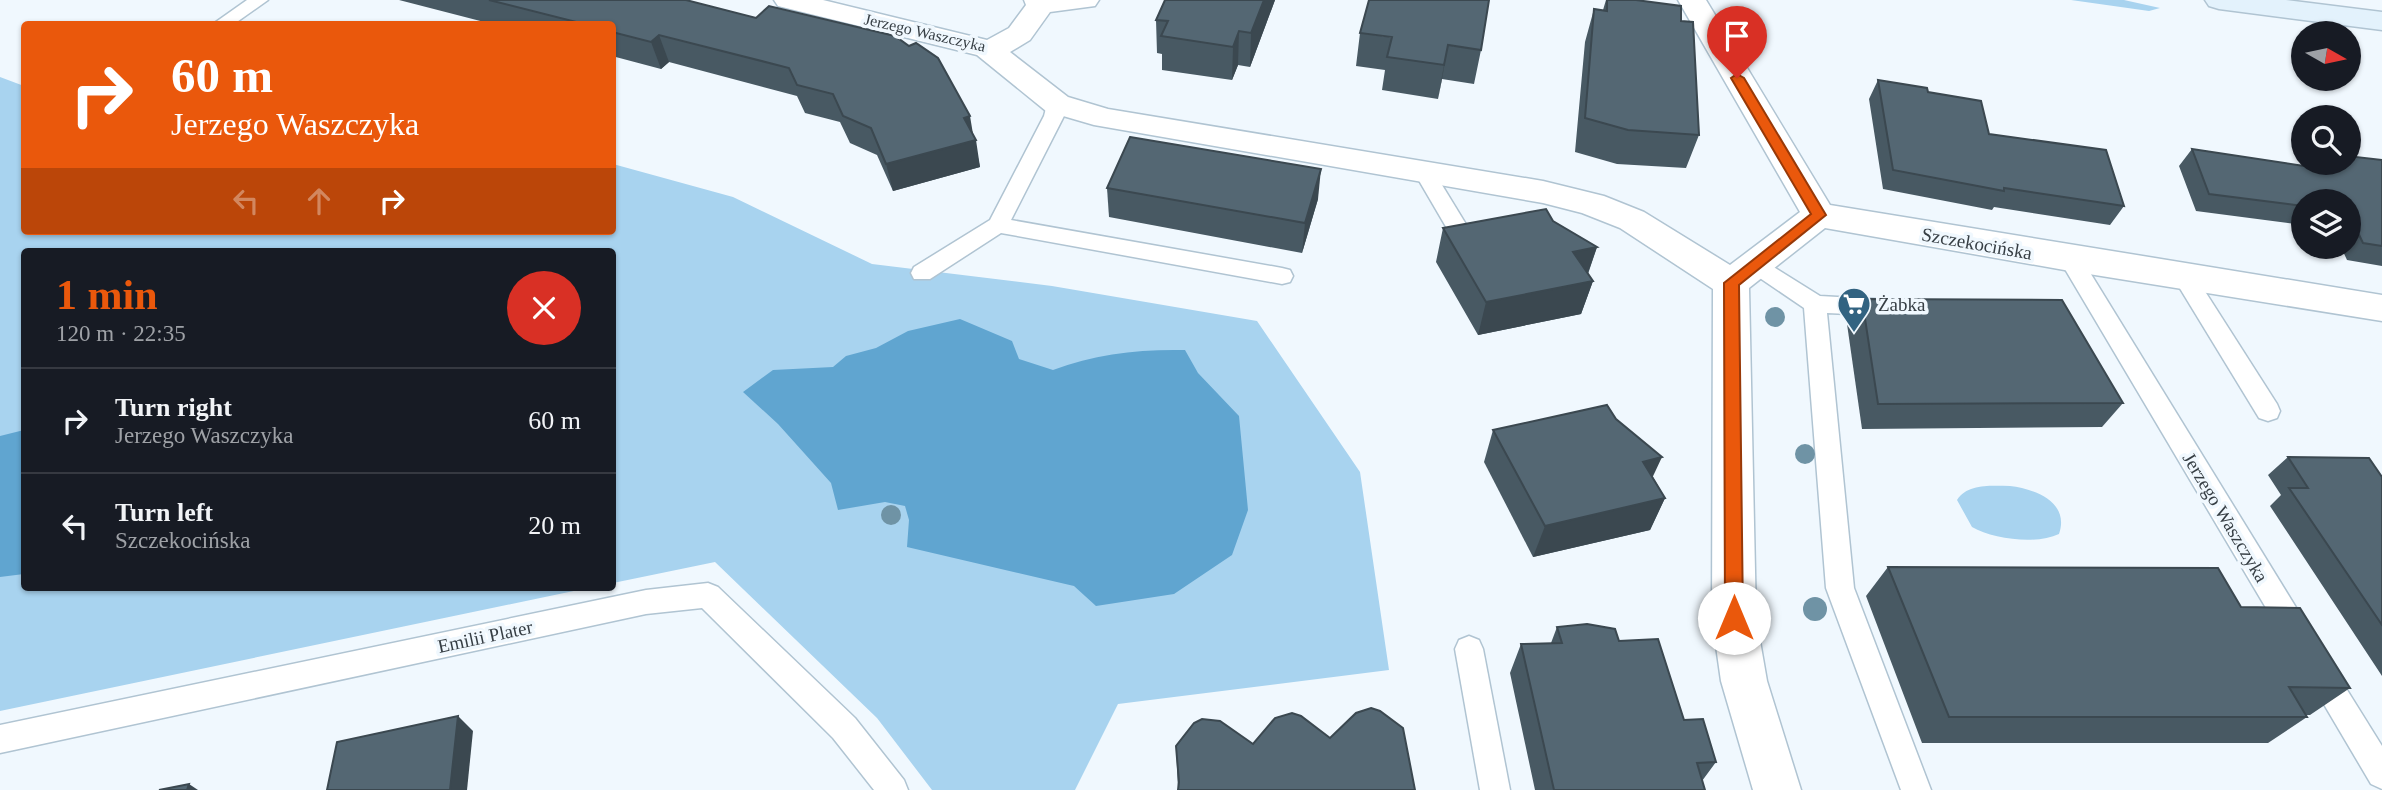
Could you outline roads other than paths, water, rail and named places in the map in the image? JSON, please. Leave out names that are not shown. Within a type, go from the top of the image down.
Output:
[{"type":"main road","points":[[2219,0],[2382,21]]},
{"type":"street","name":"Jerzego Waszczyka","points":[[788,0],[988,49],[1012,42],[1026,30],[1039,3]]},
{"type":"street","points":[[1039,3],[1085,0]]},
{"type":"street","points":[[1661,6],[1694,4],[1819,215],[1744,273]]},
{"type":"street","points":[[988,49],[1057,104],[1105,118],[1543,192],[1592,204],[1744,273]]},
{"type":"street","name":"Szczekocińska","points":[[1819,215],[2070,259],[2382,308]]},
{"type":"street","points":[[1744,273],[1734,618],[1744,681],[1777,790]]},
{"type":"lane","points":[[227,21],[259,0]]},
{"type":"lane","points":[[922,273],[998,225],[1054,116],[1057,104]]},
{"type":"lane","points":[[1424,172],[1467,244]]},
{"type":"lane","points":[[998,225],[1282,276]]},
{"type":"lane","name":"Jerzego Waszczyka","points":[[2070,259],[2382,774]]},
{"type":"lane","points":[[1744,273],[1815,304],[1920,309]]},
{"type":"lane","points":[[2184,277],[2268,411]]},
{"type":"lane","points":[[1815,304],[1840,588],[1916,790]]},
{"type":"lane","name":"Emilii Plater","points":[[0,739],[646,602],[708,595],[844,728],[894,790]]},
{"type":"lane","points":[[1469,649],[1495,790]]},
{"type":"place","name":"Żabka","points":[[1854,334]]}]
